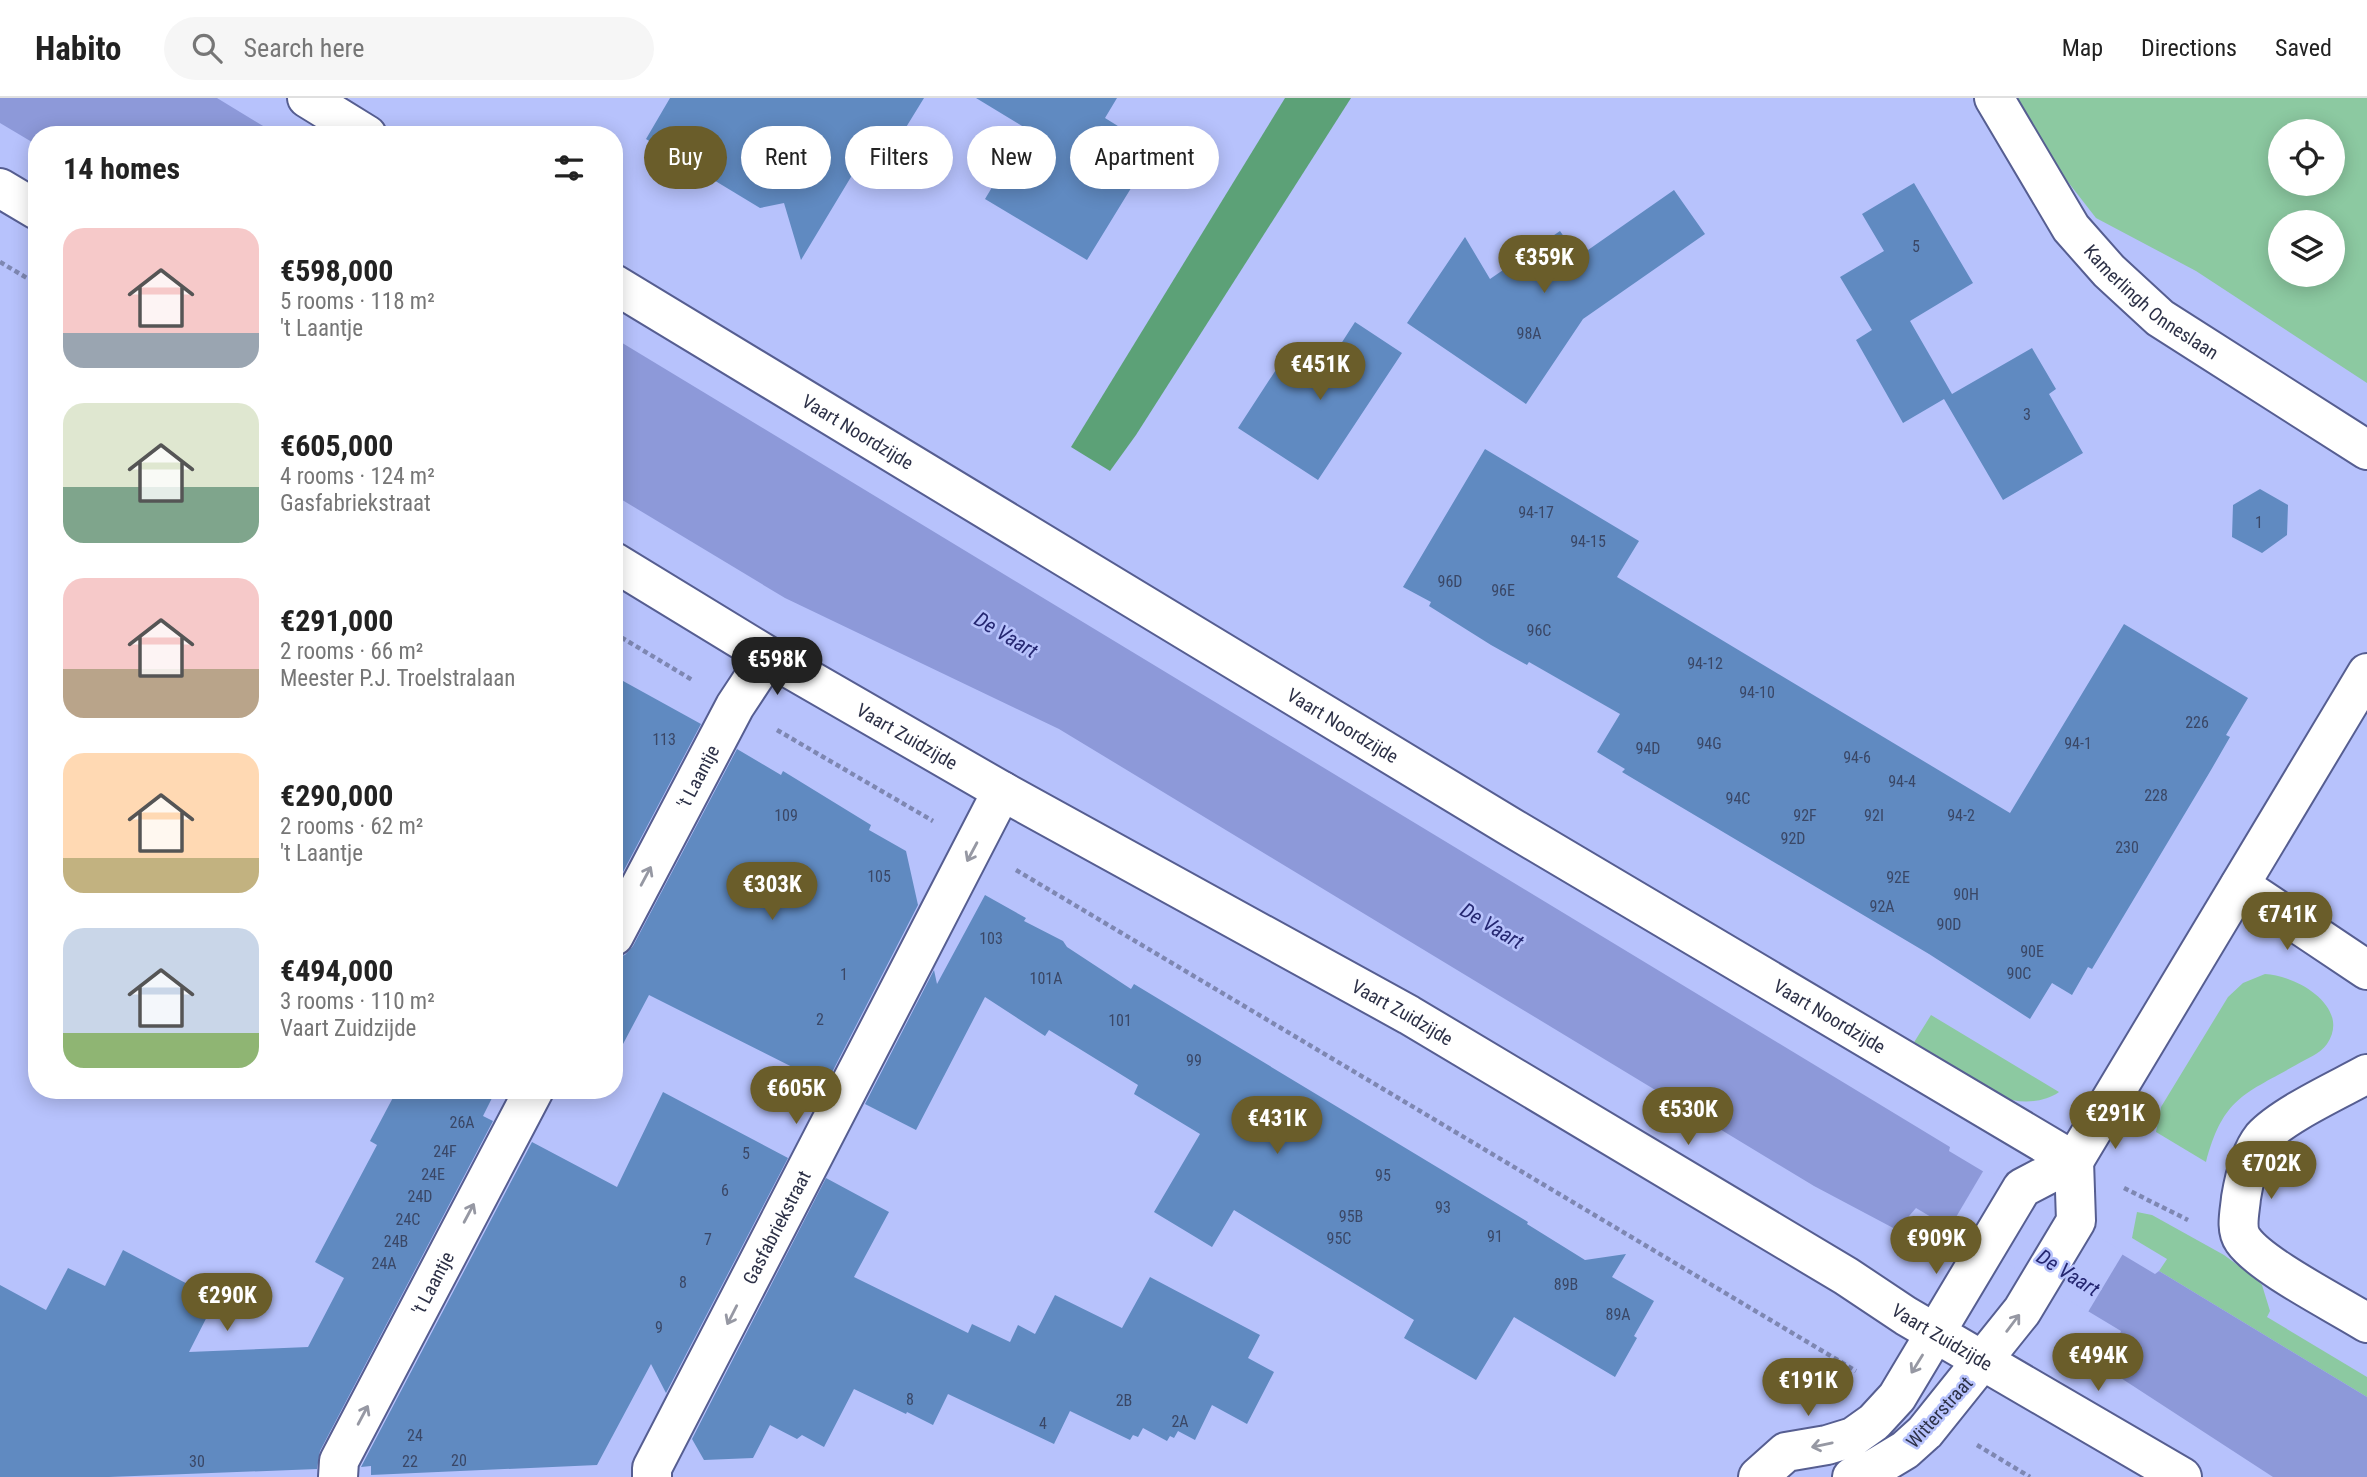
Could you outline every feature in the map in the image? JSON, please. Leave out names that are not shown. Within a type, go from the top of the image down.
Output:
[{"type":"street","points":[[307,98],[353,126]]},
{"type":"street","name":"Kamerlingh Onneslaan","points":[[1994,98],[2071,229],[2109,271],[2160,318],[2367,450]]},
{"type":"street","points":[[0,188],[28,205]]},
{"type":"street","name":"Vaart Noordzijde","points":[[623,289],[1485,812],[2074,1161]]},
{"type":"street","name":"Vaart Zuidzijde","points":[[623,567],[768,656],[1002,791],[1409,1015],[1846,1276],[1906,1316],[2182,1477]]},
{"type":"street","name":"'t Laantje","points":[[623,919],[735,706],[768,656]]},
{"type":"street","points":[[1750,1477],[1758,1477],[1786,1452],[1827,1445],[1853,1437],[1874,1422],[1897,1397],[2022,1188],[2074,1161],[2367,673]]},
{"type":"street","name":"Gasfabriekstraat","points":[[652,1477],[652,1468],[1002,791]]},
{"type":"street","points":[[2240,885],[2367,970]]},
{"type":"street","points":[[2367,1074],[2294,1114],[2262,1139],[2249,1167],[2238,1219],[2241,1238],[2260,1258],[2367,1322]]},
{"type":"street","name":"'t Laantje","points":[[338,1477],[339,1461],[529,1099]]},
{"type":"street","name":"Witterstraat","points":[[1852,1477],[1870,1471],[1905,1450],[1925,1432],[1984,1360],[2040,1284],[2076,1221],[2074,1161]]},
{"type":"path","points":[[0,262],[28,279]]},
{"type":"path","points":[[623,638],[1811,1342],[1897,1397]]},
{"type":"path","points":[[1968,1439],[2030,1477]]},
{"type":"green space","points":[[1285,98],[1351,98],[1136,435],[1110,471],[1071,447]]},
{"type":"green space","points":[[2018,98],[2367,98],[2367,383],[2196,271],[2096,218],[2061,173]]},
{"type":"green space","points":[[2265,974],[2291,980],[2317,996],[2327,1006],[2333,1030],[2321,1051],[2248,1092],[2237,1101],[2220,1124],[2206,1162],[2156,1132],[2161,1107],[2228,997],[2243,983]]},
{"type":"green space","points":[[1931,1015],[2059,1092],[2039,1100],[2016,1101],[1991,1092],[1968,1079],[1913,1044]]},
{"type":"green space","points":[[2137,1212],[2152,1215],[2224,1255],[2258,1280],[2270,1311],[2267,1317],[2367,1377],[2367,1397],[2159,1271],[2167,1259],[2132,1238]]},
{"type":"water","points":[[0,98],[217,98],[263,126],[28,126],[28,140],[0,123]]},
{"type":"water","name":"De Vaart","points":[[623,343],[1950,1147],[1949,1151],[2155,1274],[2159,1271],[2367,1397],[2367,1477],[2273,1477],[2107,1369],[2121,1331],[1916,1208],[1897,1230],[1814,1186],[1059,729],[785,598],[623,500]]},
{"type":"pier","points":[[1985,1168],[2124,1252],[2088,1312],[1949,1229]]},
{"type":"building","points":[[670,98],[924,98],[907,126],[845,126],[845,187],[801,260],[784,203],[760,208],[727,188],[727,126],[654,126]]},
{"type":"building","points":[[976,98],[1117,98],[1105,118],[1118,126],[1070,126],[1070,189],[1130,189],[1087,260],[985,199],[991,189],[1056,189],[1056,126],[1022,126]]},
{"type":"building","points":[[1914,183],[1973,283],[1910,321],[1952,394],[2032,348],[2056,389],[2049,394],[2083,453],[2003,500],[1944,399],[1903,423],[1856,340],[1872,330],[1840,277],[1884,251],[1862,214]]},
{"type":"building","points":[[1674,190],[1705,234],[1583,319],[1526,404],[1407,323],[1465,237],[1490,279],[1560,231],[1578,257]]},
{"type":"building","points":[[1355,322],[1402,353],[1318,480],[1238,428],[1283,359],[1317,381]]},
{"type":"building","points":[[1485,449],[1639,541],[1617,577],[2010,813],[2124,624],[2248,698],[2226,735],[2230,737],[2092,969],[2088,967],[2072,995],[2052,983],[2030,1019],[1929,954],[1622,772],[1625,769],[1597,752],[1620,714],[1529,662],[1527,665],[1491,645],[1429,606],[1431,602],[1403,587]]},
{"type":"building","points":[[2260,489],[2288,505],[2287,535],[2262,553],[2232,537],[2233,505]]},
{"type":"building","points":[[623,681],[701,724],[623,872]]},
{"type":"building","points":[[737,749],[781,775],[783,771],[871,825],[869,830],[906,851],[918,905],[826,1084],[649,995],[623,1044],[623,956],[633,946]]},
{"type":"building","points":[[985,895],[1026,918],[1024,921],[1063,941],[1067,947],[1131,989],[1134,984],[1528,1222],[1527,1224],[1585,1260],[1626,1254],[1612,1277],[1654,1301],[1615,1377],[1514,1317],[1476,1380],[1404,1338],[1414,1320],[1234,1210],[1212,1247],[1154,1212],[1200,1134],[1134,1094],[1138,1085],[1049,1030],[1045,1036],[985,997],[916,1130],[865,1104],[934,970],[937,984]]},
{"type":"building","points":[[663,1092],[788,1158],[666,1393],[651,1364],[597,1465],[371,1475],[371,1466],[361,1467],[532,1142],[617,1187]]},
{"type":"building","points":[[392,1099],[492,1099],[483,1116],[493,1121],[320,1451],[317,1469],[109,1477],[0,1477],[0,1285],[46,1310],[68,1268],[105,1286],[123,1250],[216,1299],[189,1352],[308,1347],[344,1278],[315,1262],[377,1145],[370,1141]]},
{"type":"building","points":[[826,1178],[889,1212],[854,1277],[968,1333],[972,1324],[1010,1342],[1018,1325],[1035,1334],[1055,1295],[1122,1328],[1150,1277],[1260,1335],[1248,1358],[1274,1372],[1247,1424],[1212,1405],[1195,1440],[1178,1431],[1174,1438],[1170,1436],[1167,1441],[1143,1428],[1138,1437],[1133,1435],[1130,1440],[1070,1411],[1054,1444],[948,1394],[933,1425],[854,1389],[824,1447],[802,1435],[797,1439],[770,1425],[753,1458],[704,1460],[692,1439]]}]
